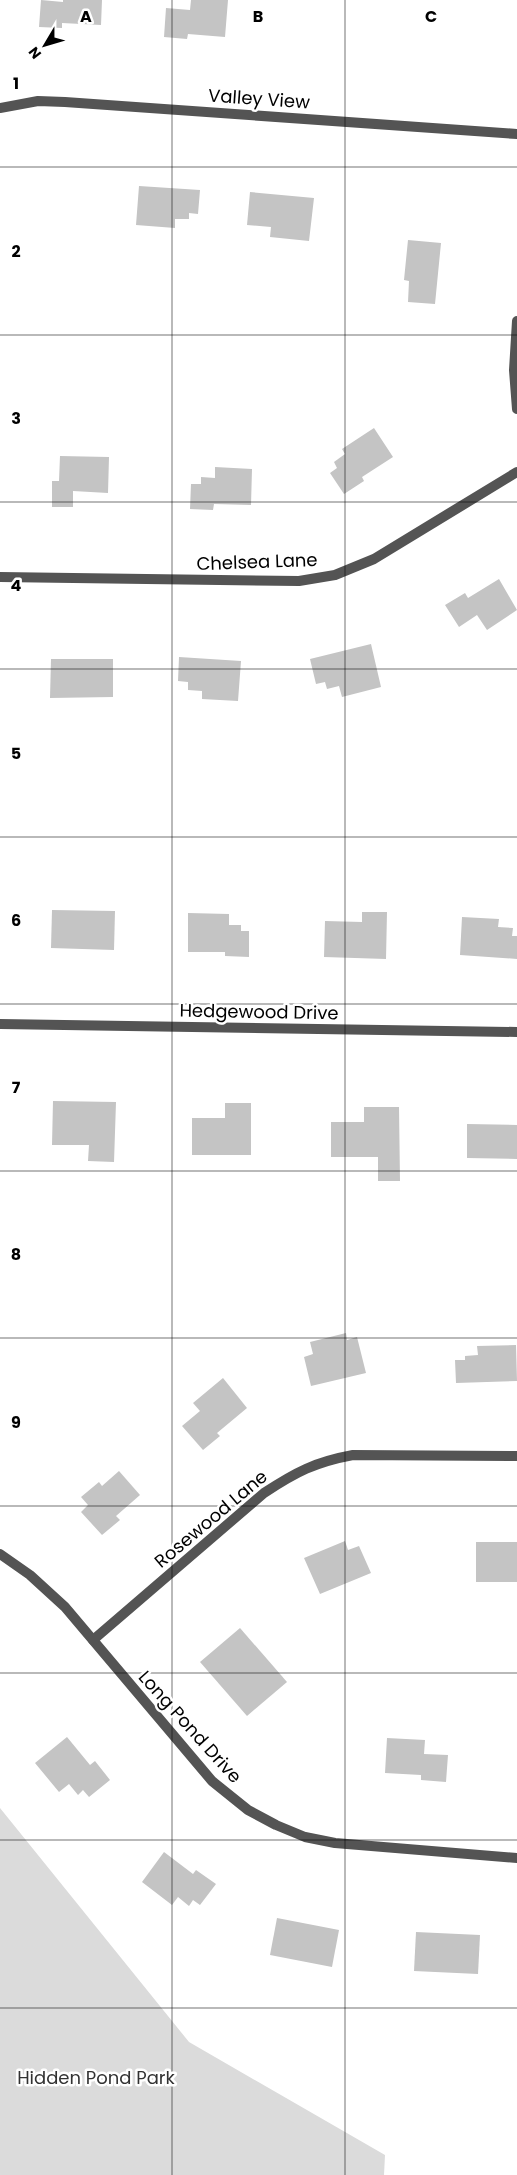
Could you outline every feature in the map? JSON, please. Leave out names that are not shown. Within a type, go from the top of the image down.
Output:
[{"type":"street","name":"Valley View","points":[[0,108],[38,101],[65,102],[517,134]]},
{"type":"street","points":[[517,321],[514,370],[517,409]]},
{"type":"street","name":"Chelsea Lane","points":[[0,577],[299,581],[335,575],[374,559],[517,472]]},
{"type":"street","name":"Hedgewood Drive","points":[[0,1024],[517,1032]]},
{"type":"street","name":"Rosewood Lane","points":[[93,1640],[264,1492],[294,1473],[329,1460],[360,1454],[517,1456]]},
{"type":"street","name":"Long Pond Drive","points":[[0,1554],[30,1575],[64,1607],[212,1781],[248,1810],[276,1825],[305,1837],[335,1843],[517,1858]]},
{"type":"green space","name":"Hidden Pond Park","points":[[0,1808],[189,2042],[385,2155],[384,2175],[0,2175]]},
{"type":"building","points":[[41,0],[63,2],[63,0],[102,0],[101,25],[62,23],[62,28],[39,27]]},
{"type":"building","points":[[191,0],[228,0],[225,37],[188,34],[187,39],[164,37],[166,8],[190,10]]},
{"type":"building","points":[[139,186],[200,190],[198,214],[189,213],[189,219],[175,219],[175,228],[136,225]]},
{"type":"building","points":[[250,192],[314,198],[309,241],[270,237],[271,227],[247,225]]},
{"type":"building","points":[[408,240],[441,243],[435,304],[408,302],[409,281],[404,280]]},
{"type":"building","points":[[374,428],[393,457],[362,477],[364,481],[344,494],[330,473],[337,468],[334,462],[345,454],[342,449]]},
{"type":"building","points":[[60,456],[109,457],[108,493],[73,491],[73,507],[52,507],[52,481],[59,481]]},
{"type":"building","points":[[215,467],[252,469],[251,505],[214,504],[213,510],[190,509],[191,484],[201,484],[201,477],[215,478]]},
{"type":"building","points":[[499,579],[517,610],[487,630],[477,615],[459,627],[445,605],[465,593],[468,598]]},
{"type":"building","points":[[371,644],[381,687],[342,697],[339,686],[327,689],[325,682],[316,684],[310,659]]},
{"type":"building","points":[[179,657],[241,661],[238,701],[202,699],[202,691],[188,690],[188,682],[178,681]]},
{"type":"building","points":[[51,659],[113,659],[113,697],[50,698]]},
{"type":"building","points":[[52,910],[115,911],[114,950],[51,948]]},
{"type":"building","points":[[362,912],[387,912],[386,959],[324,957],[325,921],[362,922]]},
{"type":"building","points":[[188,913],[229,914],[229,925],[241,925],[241,931],[249,931],[249,957],[225,956],[225,952],[188,952]]},
{"type":"building","points":[[462,917],[499,919],[498,927],[513,928],[512,936],[517,936],[517,959],[460,955]]},
{"type":"building","points":[[53,1101],[116,1102],[114,1162],[88,1161],[89,1145],[52,1145]]},
{"type":"building","points":[[225,1103],[251,1103],[251,1155],[192,1155],[192,1118],[225,1118]]},
{"type":"building","points":[[364,1107],[399,1107],[400,1181],[378,1181],[378,1157],[331,1157],[331,1122],[364,1122]]},
{"type":"building","points":[[467,1124],[517,1125],[517,1159],[467,1158]]},
{"type":"building","points":[[346,1333],[347,1340],[357,1337],[366,1373],[311,1386],[304,1357],[313,1354],[310,1342]]},
{"type":"building","points":[[516,1345],[517,1381],[456,1383],[455,1360],[465,1360],[465,1356],[478,1355],[477,1346]]},
{"type":"building","points":[[223,1378],[247,1408],[217,1433],[220,1436],[203,1450],[182,1426],[200,1411],[193,1403]]},
{"type":"building","points":[[119,1471],[140,1495],[116,1516],[120,1520],[102,1535],[81,1512],[88,1505],[81,1497],[99,1482],[102,1486]]},
{"type":"building","points":[[345,1541],[348,1550],[359,1546],[371,1573],[320,1594],[304,1558]]},
{"type":"building","points":[[476,1542],[517,1542],[517,1582],[476,1582]]},
{"type":"building","points":[[240,1628],[287,1682],[247,1716],[200,1662]]},
{"type":"building","points":[[67,1737],[90,1765],[95,1761],[110,1780],[89,1797],[83,1790],[78,1795],[69,1784],[59,1792],[35,1763]]},
{"type":"building","points":[[387,1738],[425,1740],[424,1754],[448,1755],[446,1782],[421,1780],[421,1775],[385,1773]]},
{"type":"building","points":[[164,1852],[193,1874],[196,1870],[216,1884],[200,1905],[193,1900],[189,1906],[178,1897],[172,1905],[142,1882]]},
{"type":"building","points":[[277,1918],[339,1930],[332,1967],[270,1955]]},
{"type":"building","points":[[416,1932],[480,1935],[478,1974],[414,1971]]}]
